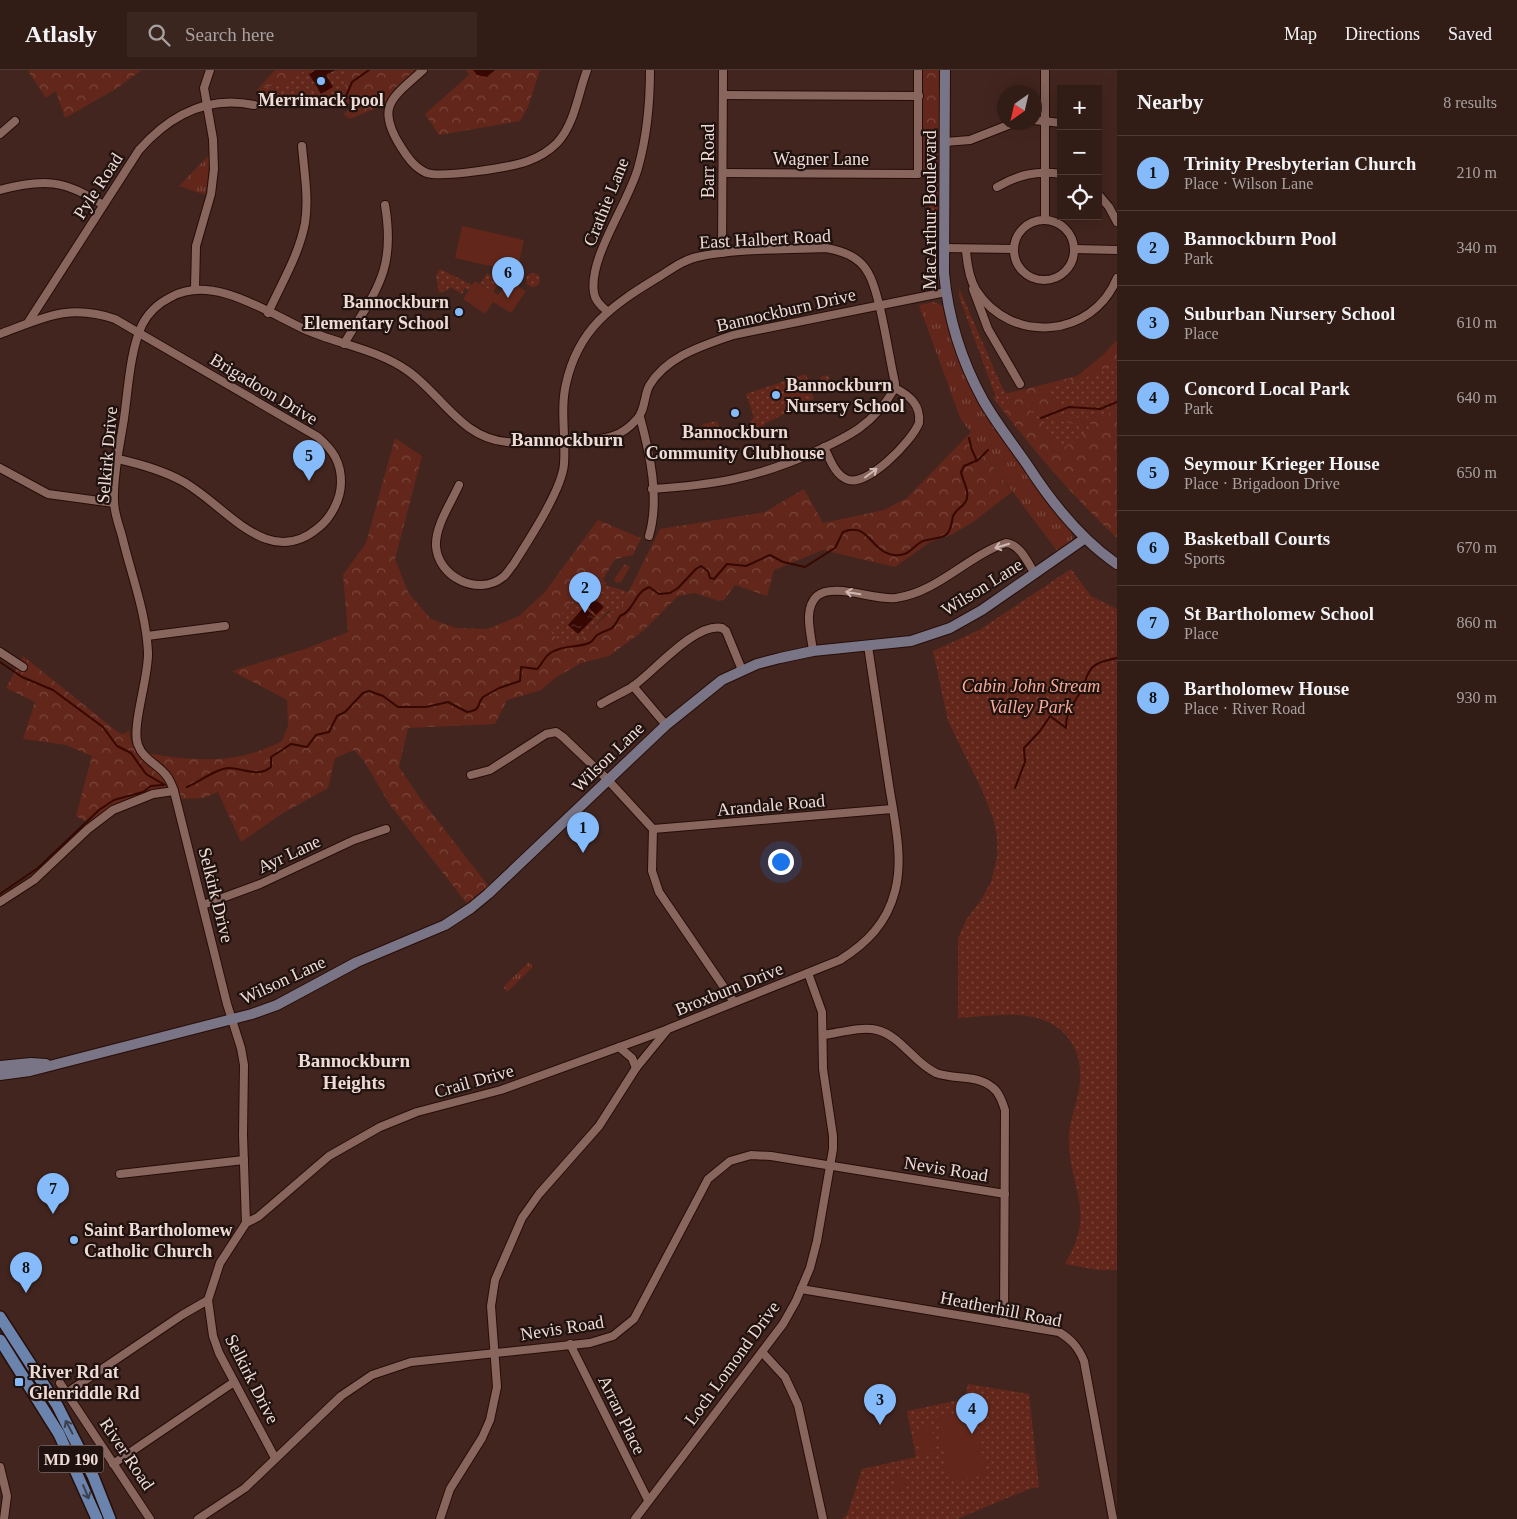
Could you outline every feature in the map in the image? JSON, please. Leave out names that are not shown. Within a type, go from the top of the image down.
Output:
[{"type":"main road","name":"MacArthur Boulevard","points":[[945,70],[943,248],[946,292],[958,346],[983,400],[1038,482],[1084,539],[1117,564]]},
{"type":"main road","name":"Wilson Lane","points":[[0,1075],[30,1071],[232,1020],[277,1005],[357,962],[445,925],[488,894],[666,725],[707,690],[742,670],[780,658],[813,651],[911,641],[950,628],[982,610],[1084,539]]},
{"type":"main road","name":"Wilson Lane","points":[[0,1066],[31,1062],[52,1064]]},
{"type":"main road","name":"River Road","points":[[0,1317],[57,1405],[93,1476],[110,1519]]},
{"type":"main road","name":"MD 190","points":[[0,1340],[59,1434],[97,1519]]},
{"type":"street","points":[[196,288],[196,246],[211,194],[214,168],[213,139],[204,88],[210,70]]},
{"type":"street","points":[[423,70],[393,99],[388,110],[388,122],[391,131],[409,160],[426,173],[446,175],[522,163],[550,150],[568,128],[587,70]]},
{"type":"street","name":"Crathie Lane","points":[[607,311],[594,294],[594,281],[604,244],[623,209],[638,171],[646,137],[650,101],[650,70]]},
{"type":"street","name":"Barr Road","points":[[722,253],[723,70]]},
{"type":"street","points":[[723,95],[919,96],[918,70]]},
{"type":"street","points":[[1045,70],[1045,220]]},
{"type":"street","name":"Wagner Lane","points":[[723,173],[918,174],[919,96]]},
{"type":"street","name":"Pyle Road","points":[[27,323],[139,150],[153,134],[178,116],[207,104],[235,102],[254,105]]},
{"type":"street","points":[[0,134],[15,121]]},
{"type":"street","points":[[1042,121],[1057,122]]},
{"type":"street","points":[[945,142],[970,140],[997,129]]},
{"type":"street","points":[[268,312],[296,253],[305,222],[306,197],[302,146]]},
{"type":"street","points":[[997,187],[1020,176],[1045,172],[1057,174]]},
{"type":"street","points":[[0,190],[36,182],[53,182],[86,193],[103,205]]},
{"type":"street","points":[[1102,199],[1117,222]]},
{"type":"street","points":[[344,344],[376,289],[386,266],[389,243],[385,205]]},
{"type":"street","points":[[1045,220],[1059,224],[1070,234],[1074,249],[1072,260],[1066,270],[1056,277],[1044,280],[1033,277],[1023,271],[1016,261],[1014,249],[1016,238],[1023,228],[1033,222],[1045,220]]},
{"type":"street","name":"East Halbert Road","points":[[459,485],[437,533],[438,556],[444,569],[458,580],[473,585],[490,583],[503,577],[513,565],[560,481],[564,465],[564,402],[570,370],[584,338],[607,311],[630,294],[694,257],[722,253],[826,248],[841,250],[856,258],[866,270],[878,305],[895,388]]},
{"type":"street","points":[[943,248],[966,250],[1014,249]]},
{"type":"street","points":[[1074,249],[1117,250]]},
{"type":"street","points":[[966,250],[968,270],[988,330],[1020,384]]},
{"type":"street","points":[[968,270],[976,289],[988,306],[1011,321],[1024,326],[1044,329],[1065,326],[1084,319],[1100,306],[1112,290],[1117,278]]},
{"type":"street","points":[[139,332],[147,316],[161,302],[178,293],[196,288],[226,293],[313,333],[385,358],[407,370],[423,383],[460,422],[481,436],[508,442],[564,441],[610,437],[620,433],[640,417],[648,448],[652,489],[654,520],[649,536]]},
{"type":"street","name":"Bannockburn Drive","points":[[640,417],[646,393],[661,369],[703,345],[736,334],[946,292]]},
{"type":"street","name":"Brigadoon Drive","points":[[27,323],[52,314],[86,312],[115,319],[318,438],[334,453],[341,470],[341,486],[335,507],[325,523],[310,535],[285,543],[268,541],[250,532],[206,496],[181,480],[146,466],[118,460]]},
{"type":"street","points":[[0,334],[27,323]]},
{"type":"street","name":"Selkirk Drive","points":[[139,332],[118,460],[114,503],[147,636],[148,672],[137,720],[136,741],[143,754],[167,777],[174,791],[244,1065],[246,1224],[220,1263],[208,1300],[213,1336],[234,1382],[275,1458]]},
{"type":"street","points":[[652,489],[738,480],[773,469],[824,447],[848,437],[867,424],[886,403],[895,388],[912,398],[917,406],[918,423],[898,450],[883,464],[860,480],[847,479],[838,474],[824,447]]},
{"type":"street","points":[[0,468],[48,494],[114,503]]},
{"type":"street","points":[[813,651],[809,613],[811,603],[818,595],[839,591],[883,598],[915,593],[1006,543],[1019,550],[1036,574]]},
{"type":"street","points":[[147,636],[225,626]]},
{"type":"street","points":[[601,704],[633,686],[680,645],[711,627],[716,626],[726,631],[742,670]]},
{"type":"street","name":"Broxburn Drive","points":[[440,1519],[450,1489],[482,1438],[490,1420],[497,1387],[491,1306],[494,1280],[522,1218],[539,1194],[599,1126],[636,1068],[668,1029],[840,960],[860,948],[874,933],[886,915],[895,891],[898,876],[897,848],[868,646]]},
{"type":"street","points":[[0,652],[23,667]]},
{"type":"street","points":[[633,686],[666,725]]},
{"type":"street","points":[[471,775],[490,770],[546,734],[556,732],[563,737],[608,780],[653,828],[652,871],[659,892],[734,1002]]},
{"type":"street","points":[[0,902],[41,875],[88,829],[113,810],[153,794],[174,791]]},
{"type":"street","name":"Arandale Road","points":[[653,828],[892,809]]},
{"type":"street","name":"Ayr Lane","points":[[203,905],[260,884],[354,840],[386,829]]},
{"type":"street","name":"Loch Lomond Drive","points":[[635,1519],[783,1324],[801,1289],[818,1241],[833,1136],[823,1069],[822,1012],[808,973]]},
{"type":"street","name":"Crail Drive","points":[[246,1224],[258,1217],[329,1156],[380,1127],[418,1112],[501,1090],[668,1029]]},
{"type":"street","points":[[823,1035],[870,1029],[879,1030],[890,1036],[935,1072],[950,1077],[978,1079],[993,1087],[1001,1097],[1005,1110],[1004,1323]]},
{"type":"street","points":[[619,1047],[632,1058],[636,1068]]},
{"type":"street","name":"Nevis Road","points":[[198,1519],[245,1488],[341,1396],[372,1375],[411,1362],[590,1343],[613,1336],[634,1319],[708,1178],[730,1161],[751,1155],[1005,1194]]},
{"type":"street","points":[[120,1174],[244,1160]]},
{"type":"street","name":"Heatherhill Road","points":[[801,1289],[1059,1332],[1078,1347],[1084,1361],[1113,1519]]},
{"type":"street","points":[[65,1394],[182,1314],[208,1300]]},
{"type":"street","name":"Arran Place","points":[[570,1344],[648,1500]]},
{"type":"street","points":[[762,1352],[785,1377],[798,1405],[823,1519]]},
{"type":"street","points":[[113,1464],[234,1382]]},
{"type":"street","name":"River Road","points":[[60,1383],[65,1394],[150,1519]]},
{"type":"street","points":[[0,1467],[7,1496],[4,1519]]},
{"type":"green space","points":[[142,70],[114,90],[65,118],[56,91],[46,98],[28,71]]},
{"type":"green space","points":[[275,70],[306,70],[285,83],[257,90]]},
{"type":"green space","name":"Merrimack pool","points":[[306,70],[345,70],[345,90],[337,99],[306,109],[259,103],[257,90],[285,83]]},
{"type":"green space","points":[[345,70],[417,70],[395,88],[386,104],[350,119],[343,114],[360,102],[356,99],[347,105],[337,99],[345,90]]},
{"type":"green space","points":[[466,70],[540,70],[528,107],[520,121],[439,135],[425,114],[469,75]]},
{"type":"green space","points":[[920,70],[941,70],[939,238],[941,278],[938,283],[930,287],[929,175],[921,175]]},
{"type":"green space","points":[[210,154],[206,195],[179,186]]},
{"type":"green space","points":[[462,226],[524,240],[517,272],[455,258]]},
{"type":"green space","points":[[440,269],[472,285],[469,290],[465,288],[462,294],[450,287],[448,290],[439,293],[436,275]]},
{"type":"green space","points":[[487,273],[500,281],[493,292],[480,284]]},
{"type":"green space","points":[[533,273],[538,275],[540,280],[538,285],[533,287],[528,285],[526,280],[528,275]]},
{"type":"green space","points":[[508,280],[526,291],[511,313],[493,302],[485,314],[463,299],[475,281],[498,295]]},
{"type":"green space","points":[[959,288],[1001,385],[1010,400],[999,406],[959,296]]},
{"type":"green space","points":[[934,302],[945,307],[963,368],[1069,526],[1073,538],[1069,544],[1058,552],[978,446],[971,432],[961,420],[919,305]]},
{"type":"green space","points":[[1117,340],[1117,538],[1052,470],[993,397],[1077,376],[1102,356]]},
{"type":"green space","points":[[1117,362],[1117,410],[1087,418],[1057,414],[1062,401],[1051,396],[1050,385],[1079,381]]},
{"type":"green space","points":[[806,374],[814,399],[764,424],[764,431],[756,432],[756,436],[747,435],[747,426],[754,417],[746,394]]},
{"type":"green space","points":[[828,375],[830,382],[834,381],[836,386],[825,391],[820,377]]},
{"type":"green space","points":[[1026,404],[1034,410],[1059,421],[1077,424],[1096,424],[1061,450]]},
{"type":"green space","points":[[717,421],[723,436],[706,442],[702,428],[703,424]]},
{"type":"green space","points":[[971,432],[978,446],[1012,492],[973,522],[951,535],[930,542],[895,567],[823,550],[774,570],[767,596],[735,585],[724,600],[719,601],[695,593],[678,596],[643,631],[609,656],[581,663],[555,678],[541,690],[507,700],[495,724],[408,728],[399,767],[420,798],[490,888],[468,905],[390,805],[364,761],[354,750],[335,758],[328,788],[283,813],[241,842],[218,792],[203,798],[182,799],[170,774],[147,753],[181,758],[216,759],[249,754],[282,741],[288,726],[287,700],[232,671],[305,649],[348,632],[343,575],[366,543],[395,438],[422,456],[395,559],[409,594],[431,619],[456,628],[488,629],[519,616],[544,593],[598,520],[641,538],[633,555],[615,559],[603,579],[607,584],[583,590],[568,641],[585,636],[627,595],[660,529],[765,512],[804,489],[823,523],[884,510],[907,498]]},
{"type":"green space","points":[[625,564],[630,567],[621,582],[616,583],[614,579]]},
{"type":"green space","name":"Cabin John Stream Valley Park","points":[[1071,569],[1091,596],[1117,609],[1117,1270],[1098,1270],[1065,1264],[1074,1246],[1081,1217],[1069,1146],[1071,1121],[1079,1090],[1080,1077],[1078,1058],[1073,1045],[1063,1032],[1051,1023],[1037,1018],[1022,1015],[1006,1015],[958,1018],[958,939],[966,920],[981,900],[991,882],[997,857],[997,837],[993,818],[982,790],[948,721],[933,651],[979,630]]},
{"type":"green space","points":[[599,581],[628,593],[624,602],[613,613],[609,610],[585,636],[564,644],[552,634],[559,619],[578,595]]},
{"type":"green space","points":[[23,656],[119,733],[124,734],[129,730],[135,749],[164,780],[168,789],[136,797],[87,822],[76,816],[92,756],[66,745],[23,739],[35,702],[6,688]]},
{"type":"green space","points":[[529,962],[533,967],[507,992],[503,987]]},
{"type":"green space","points":[[968,1384],[1029,1394],[1039,1487],[1029,1489],[957,1519],[842,1519],[847,1515],[862,1469],[916,1457],[907,1411],[965,1399]]},
{"type":"green space","points":[[973,1410],[986,1475],[949,1481],[937,1417]]},
{"type":"green space","points":[[931,1426],[937,1452],[921,1456],[915,1430]]},
{"type":"green space","points":[[903,1474],[906,1488],[896,1491],[892,1476]]},
{"type":"water","name":"Merrimack pool","points":[[316,70],[335,70],[326,75],[333,87],[321,94],[309,74]]},
{"type":"water","points":[[473,70],[495,70],[487,77],[477,75]]},
{"type":"water","points":[[590,595],[604,607],[596,615],[583,602]]},
{"type":"water","points":[[584,607],[595,617],[578,634],[568,625]]},
{"type":"waterway","points":[[344,101],[352,82],[369,70]]},
{"type":"waterway","points":[[1041,418],[1069,407],[1100,409],[1117,402]]},
{"type":"waterway","points":[[969,438],[977,461]]},
{"type":"waterway","points":[[187,787],[224,769],[234,768],[250,772],[266,770],[271,767],[271,757],[291,744],[307,747],[316,735],[329,732],[337,716],[345,712],[363,693],[369,691],[383,696],[398,707],[426,707],[448,702],[467,712],[475,710],[483,697],[499,688],[520,681],[521,667],[537,669],[552,652],[590,642],[597,635],[612,628],[620,616],[625,614],[644,590],[649,587],[659,594],[670,593],[701,566],[708,571],[710,578],[714,579],[727,564],[746,566],[770,555],[783,562],[805,567],[835,548],[843,532],[852,530],[864,534],[886,553],[903,555],[921,542],[944,536],[948,532],[953,516],[966,501],[967,497],[961,472],[964,466],[978,460],[988,450]]},
{"type":"waterway","points":[[1015,788],[1025,762],[1024,748],[1040,731],[1050,716],[1066,728],[1069,713],[1089,671],[1099,663],[1117,658]]},
{"type":"waterway","points":[[0,662],[22,677],[53,690],[103,727],[117,746],[131,753],[146,774],[165,785]]},
{"type":"waterway","points":[[0,894],[38,868],[99,810],[114,800],[143,792],[151,786],[163,785]]},
{"type":"place","name":"Merrimack pool","points":[[321,81]]},
{"type":"place","name":"Basketball Courts","points":[[508,298]]},
{"type":"place","name":"Bannockburn Elementary School","points":[[459,312]]},
{"type":"place","name":"Bannockburn Nursery School","points":[[776,395]]},
{"type":"place","name":"Bannockburn Community Clubhouse","points":[[735,413]]},
{"type":"place","name":"Seymour Krieger House","points":[[309,481]]},
{"type":"place","name":"Bannockburn Pool","points":[[585,613]]},
{"type":"place","name":"Trinity Presbyterian Church","points":[[583,853]]},
{"type":"place","name":"St Bartholomew School","points":[[53,1214]]},
{"type":"place","name":"Saint Bartholomew Catholic Church","points":[[74,1240]]},
{"type":"place","name":"Bartholomew House","points":[[26,1293]]},
{"type":"place","name":"River Rd at Glenriddle Rd","points":[[19,1382]]},
{"type":"place","name":"Suburban Nursery School","points":[[880,1425]]},
{"type":"place","name":"Concord Local Park","points":[[972,1434]]},
{"type":"district","name":"Bannockburn","points":[[567,439]]},
{"type":"district","name":"Bannockburn Heights","points":[[354,1071]]}]
